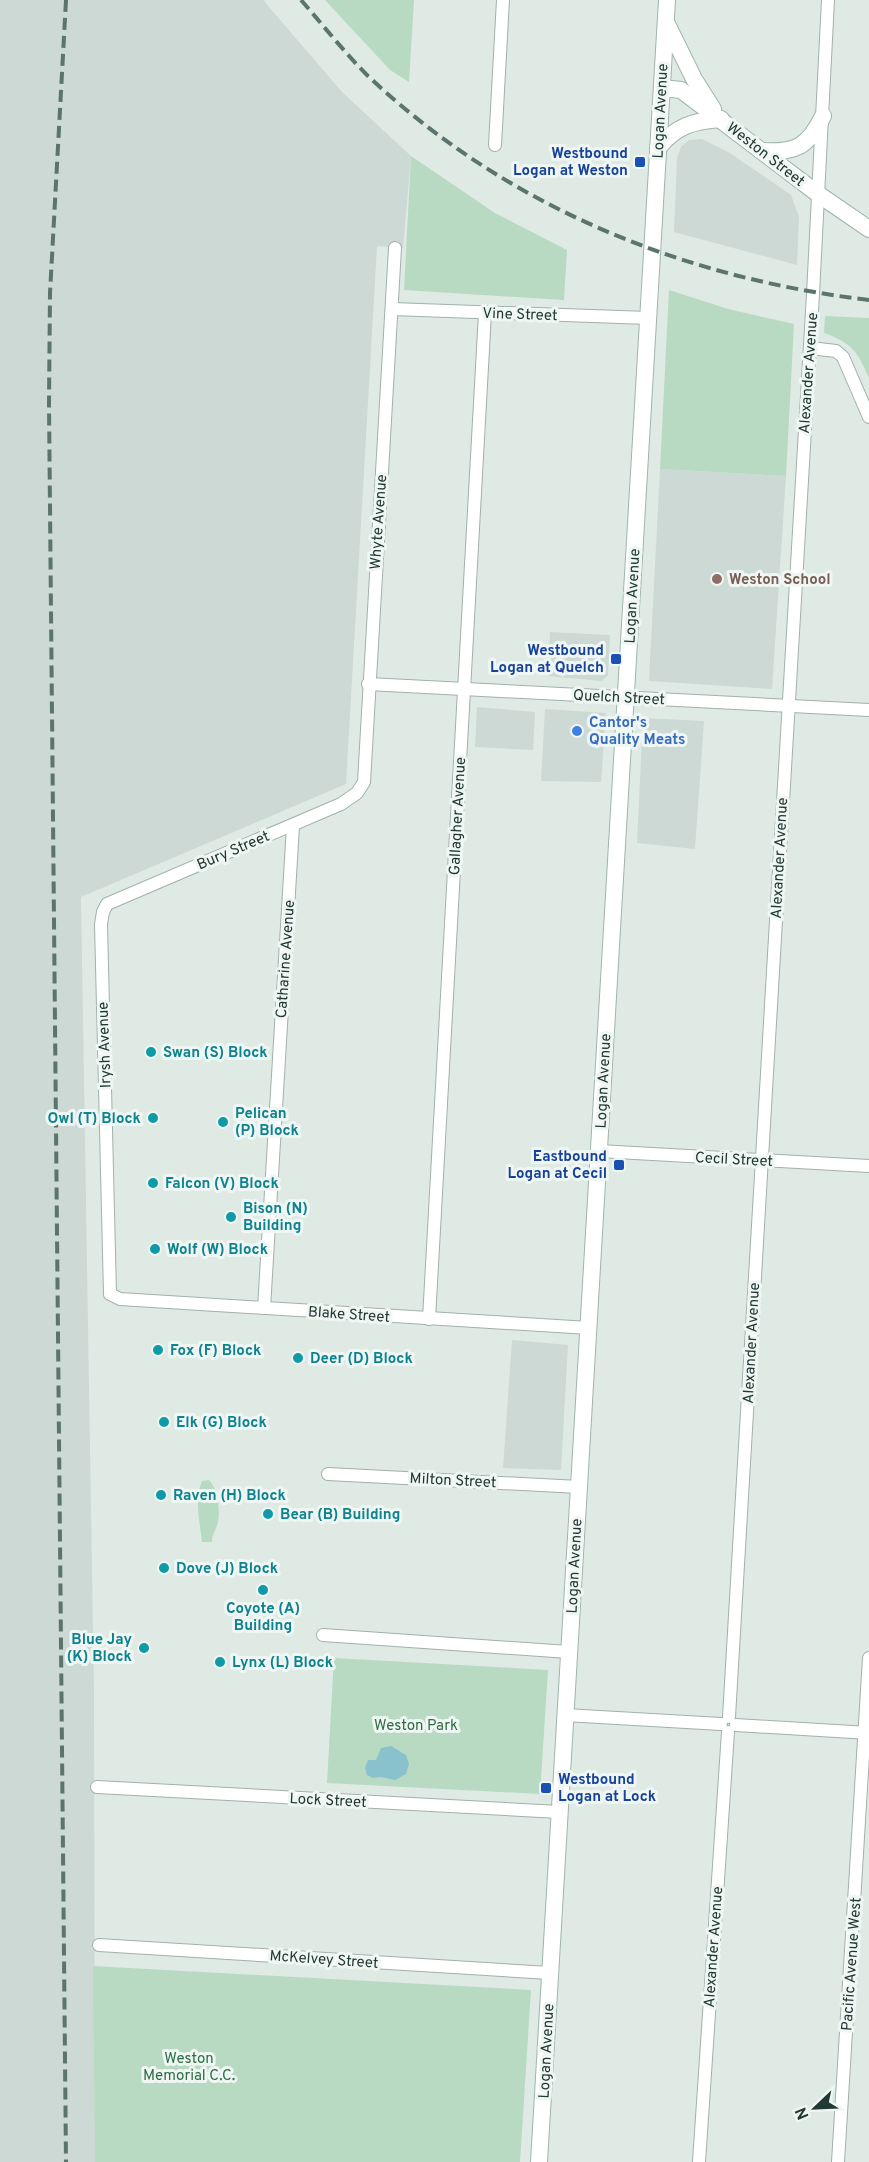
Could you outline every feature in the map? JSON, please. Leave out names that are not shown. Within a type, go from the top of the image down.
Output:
[{"type":"main road","name":"Logan Avenue","points":[[539,2162],[667,0]]},
{"type":"main road","points":[[658,148],[673,132],[687,124],[721,119],[694,79],[666,21]]},
{"type":"main road","name":"Weston Street","points":[[662,88],[681,90],[818,194],[869,229]]},
{"type":"main road","points":[[761,151],[787,151],[802,146],[814,135],[823,116]]},
{"type":"street","points":[[495,145],[503,0]]},
{"type":"street","name":"Alexander Avenue","points":[[699,2162],[762,1161],[828,0]]},
{"type":"street","name":"Whyte Avenue","points":[[357,793],[364,782],[395,248]]},
{"type":"street","name":"Vine Street","points":[[392,309],[648,318]]},
{"type":"street","name":"Gallagher Avenue","points":[[429,1319],[486,313]]},
{"type":"street","points":[[810,348],[836,351],[843,357],[869,417]]},
{"type":"street","name":"Quelch Street","points":[[368,684],[869,710]]},
{"type":"street","name":"Bury Street","points":[[107,904],[341,804],[357,793]]},
{"type":"street","name":"Catharine Avenue","points":[[264,1308],[293,825]]},
{"type":"street","name":"Irysh Avenue","points":[[107,904],[102,912],[101,924],[110,1294]]},
{"type":"street","name":"Cecil Street","points":[[599,1151],[869,1167]]},
{"type":"street","name":"Blake Street","points":[[110,1294],[120,1299],[589,1328]]},
{"type":"street","name":"Milton Street","points":[[328,1474],[579,1487]]},
{"type":"street","points":[[323,1635],[569,1652]]},
{"type":"street","name":"Pacific Avenue West","points":[[838,2162],[867,1733],[869,1658]]},
{"type":"street","points":[[566,1715],[867,1733]]},
{"type":"street","name":"Lock Street","points":[[97,1787],[560,1812]]},
{"type":"street","name":"McKelvey Street","points":[[99,1945],[550,1973]]},
{"type":"shaded area","points":[[0,0],[263,0],[342,92],[411,156],[403,248],[377,246],[346,784],[81,897],[94,1692],[95,2162],[0,2162]]},
{"type":"shaded area","points":[[702,139],[730,153],[791,195],[799,217],[797,265],[674,232],[677,158],[681,147],[689,140]]},
{"type":"shaded area","name":"Weston School","points":[[660,469],[786,476],[772,689],[649,681]]},
{"type":"shaded area","points":[[550,632],[610,635],[608,675],[602,681],[548,676]]},
{"type":"shaded area","points":[[477,707],[535,712],[533,750],[475,747]]},
{"type":"shaded area","points":[[545,709],[606,713],[601,782],[541,781]]},
{"type":"shaded area","points":[[643,718],[704,721],[695,849],[637,843]]},
{"type":"shaded area","points":[[512,1340],[568,1345],[561,1470],[503,1468]]},
{"type":"green space","points":[[325,0],[414,0],[409,82],[390,70]]},
{"type":"green space","points":[[411,156],[495,213],[567,250],[564,300],[404,290]]},
{"type":"green space","points":[[669,290],[728,309],[794,324],[786,476],[660,469]]},
{"type":"green space","points":[[825,316],[869,318],[869,378],[861,361],[848,345],[824,333]]},
{"type":"green space","points":[[209,1480],[217,1496],[219,1517],[212,1542],[202,1542],[198,1496],[202,1481]]},
{"type":"green space","name":"Weston Park","points":[[334,1658],[548,1670],[540,1794],[327,1783]]},
{"type":"green space","name":"Weston Memorial C.C.","points":[[93,1966],[531,1990],[520,2162],[95,2162]]},
{"type":"water","points":[[391,1746],[406,1755],[409,1764],[406,1774],[395,1780],[373,1778],[367,1775],[365,1768],[368,1760],[376,1760],[381,1748]]},
{"type":"railway","points":[[66,0],[50,293],[49,404],[66,2162]]},
{"type":"railway","points":[[301,0],[367,75],[421,121],[477,162],[537,198],[600,228],[664,254],[731,274],[799,289],[869,300]]},
{"type":"place","name":"Westbound Logan at Weston","points":[[640,162]]},
{"type":"place","name":"Weston School","points":[[717,579]]},
{"type":"place","name":"Westbound Logan at Quelch","points":[[616,659]]},
{"type":"place","name":"Cantor's Quality Meats","points":[[577,731]]},
{"type":"place","name":"Swan (S) Block","points":[[151,1052]]},
{"type":"place","name":"Owl (T) Block","points":[[153,1118]]},
{"type":"place","name":"Pelican (P) Block","points":[[223,1122]]},
{"type":"place","name":"Eastbound Logan at Cecil","points":[[619,1165]]},
{"type":"place","name":"Falcon (V) Block","points":[[153,1183]]},
{"type":"place","name":"Bison (N) Building","points":[[231,1217]]},
{"type":"place","name":"Wolf (W) Block","points":[[155,1249]]},
{"type":"place","name":"Fox (F) Block","points":[[158,1350]]},
{"type":"place","name":"Deer (D) Block","points":[[298,1358]]},
{"type":"place","name":"Elk (G) Block","points":[[164,1422]]},
{"type":"place","name":"Raven (H) Block","points":[[161,1495]]},
{"type":"place","name":"Bear (B) Building","points":[[268,1514]]},
{"type":"place","name":"Dove (J) Block","points":[[164,1568]]},
{"type":"place","name":"Coyote (A) Building","points":[[263,1590]]},
{"type":"place","name":"Blue Jay (K) Block","points":[[144,1648]]},
{"type":"place","name":"Lynx (L) Block","points":[[220,1662]]},
{"type":"place","name":"Westbound Logan at Lock","points":[[546,1788]]}]
